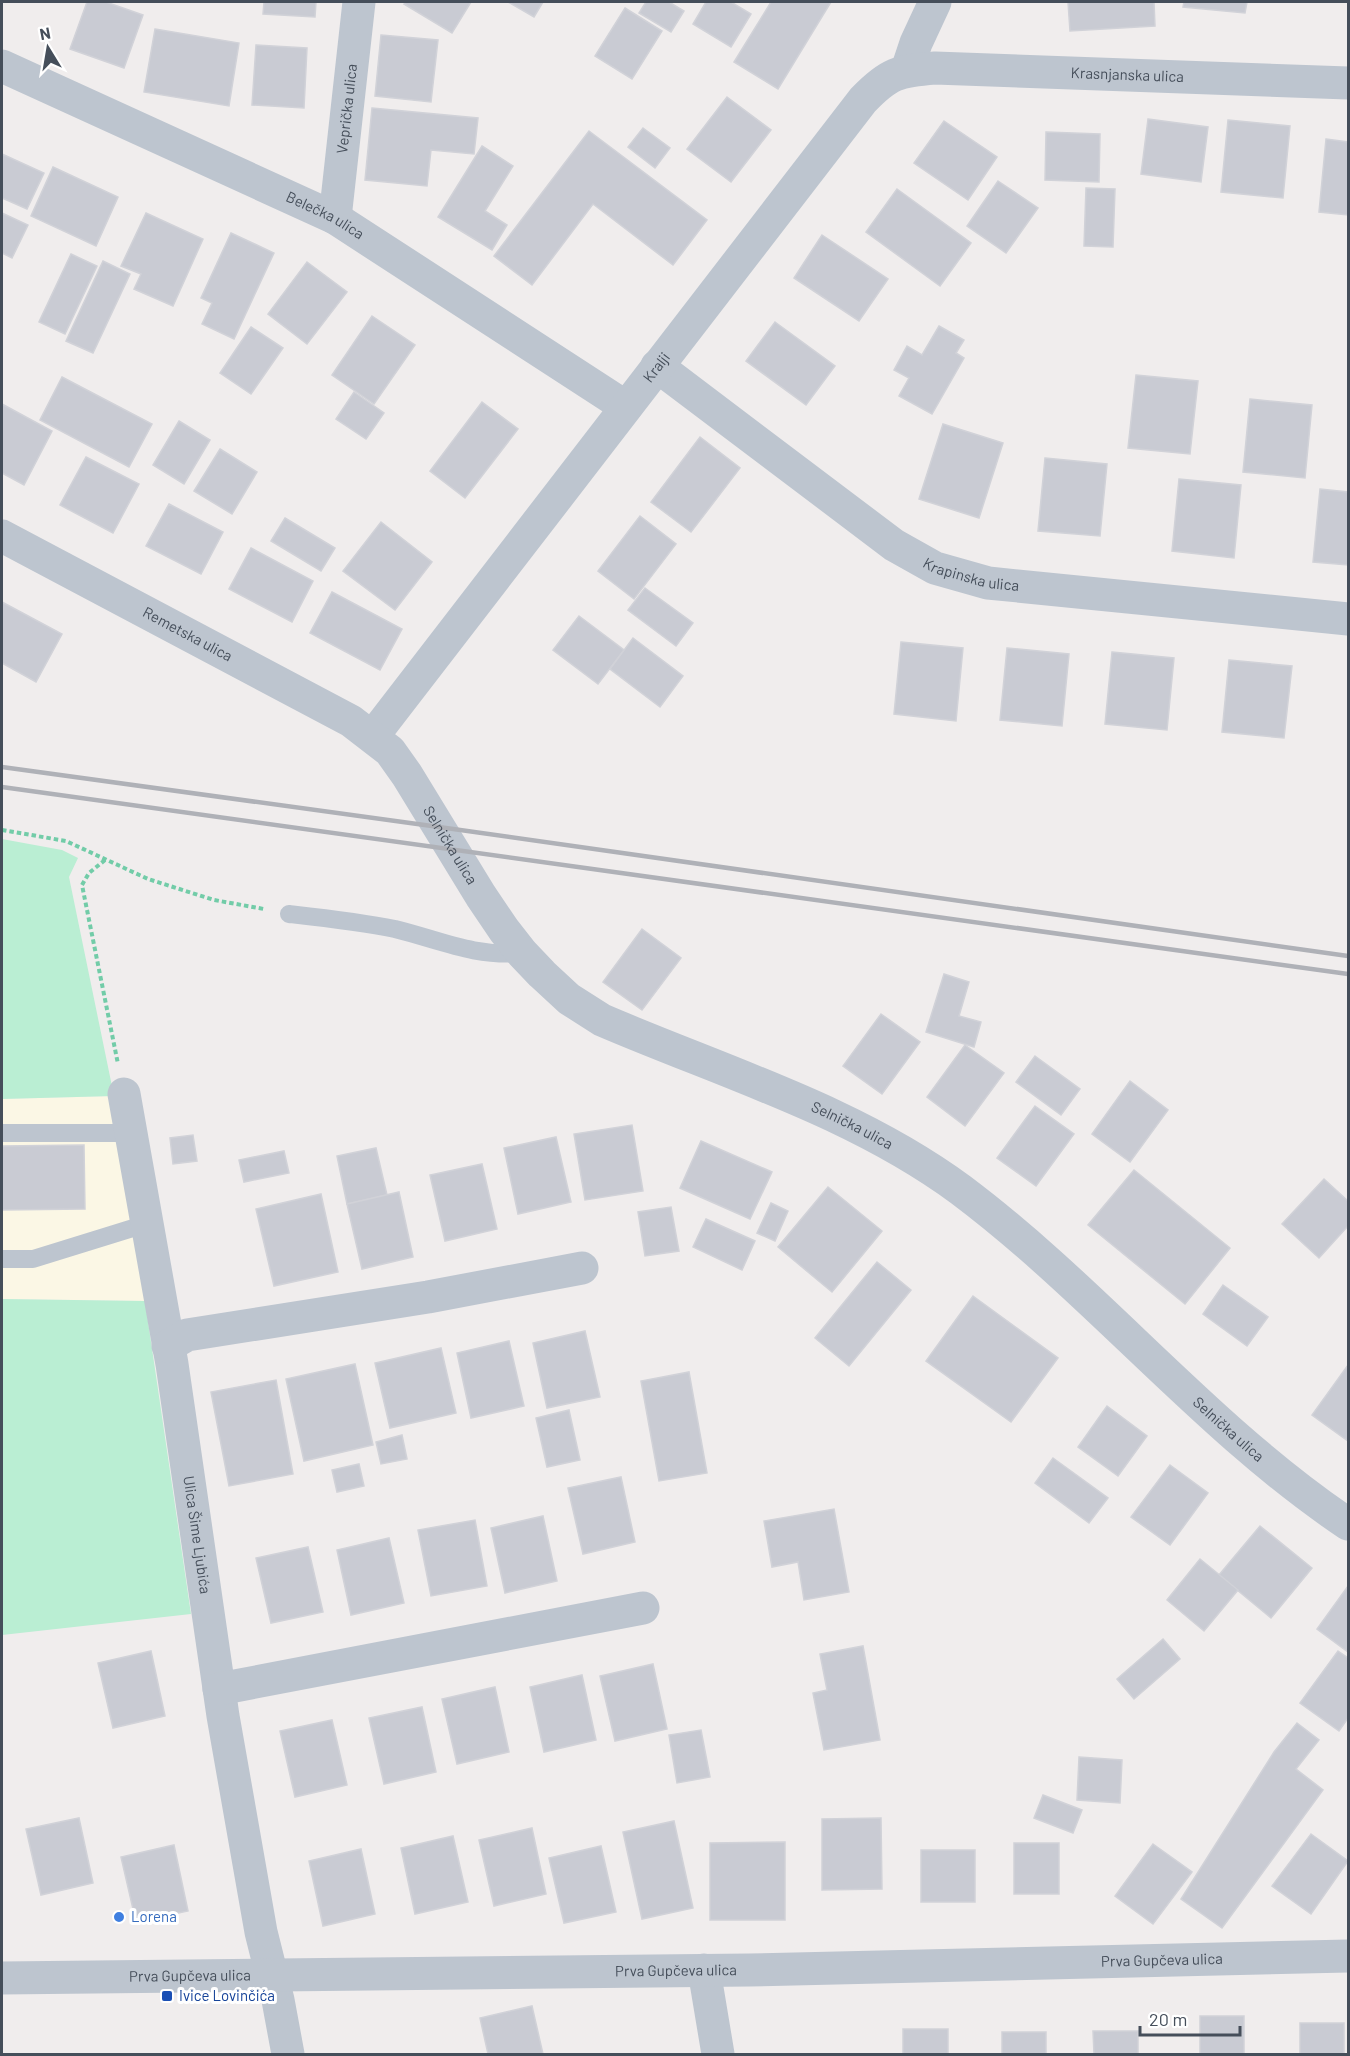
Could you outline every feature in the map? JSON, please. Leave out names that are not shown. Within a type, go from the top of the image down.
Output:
[{"type":"street","name":"Veprička ulica","points":[[335,218],[359,2]]},
{"type":"street","points":[[907,70],[916,43],[935,2]]},
{"type":"street","name":"Belečka ulica","points":[[2,66],[335,218],[626,407]]},
{"type":"street","name":"Krasnjanska ulica","points":[[907,70],[935,68],[1348,83]]},
{"type":"street","name":"Kralji","points":[[373,736],[863,100],[878,85],[894,74],[907,70]]},
{"type":"street","name":"Krapinska ulica","points":[[657,366],[894,545],[936,568],[988,583],[1348,619]]},
{"type":"street","name":"Remetska ulica","points":[[2,536],[351,720],[373,736]]},
{"type":"street","name":"Selnička ulica","points":[[373,736],[390,751],[407,775],[504,930],[522,953],[569,999],[603,1020],[866,1131],[960,1190],[1096,1307],[1275,1470],[1308,1497],[1348,1524]]},
{"type":"street","name":"Ulica Šime Ljubića","points":[[124,1094],[168,1346],[219,1689],[261,1932],[288,2055]]},
{"type":"street","points":[[168,1346],[187,1335],[428,1297],[582,1268]]},
{"type":"street","points":[[219,1689],[643,1608]]},
{"type":"street","name":"Prva Gupčeva ulica","points":[[2,1978],[704,1970],[1348,1956]]},
{"type":"street","points":[[704,1970],[718,2055]]},
{"type":"lane","points":[[289,914],[395,930],[482,953],[500,955],[522,953]]},
{"type":"lane","points":[[2,1133],[130,1133]]},
{"type":"lane","points":[[2,1259],[33,1259],[146,1224]]},
{"type":"path","points":[[2,830],[66,841],[148,879],[214,900],[289,914]]},
{"type":"path","points":[[105,860],[89,873],[82,885],[124,1094]]},
{"type":"shaded area","points":[[114,1096],[145,1301],[2,1299],[2,1099]]},
{"type":"green space","points":[[2,839],[62,850],[78,858],[69,877],[114,1096],[2,1099]]},
{"type":"green space","points":[[2,1299],[145,1301],[191,1614],[2,1635]]},
{"type":"building","points":[[87,2],[106,2],[143,15],[124,68],[70,49]]},
{"type":"building","points":[[264,2],[316,2],[315,17],[263,14]]},
{"type":"building","points":[[406,2],[471,2],[452,33],[404,4]]},
{"type":"building","points":[[508,2],[543,2],[534,17]]},
{"type":"building","points":[[646,2],[669,2],[684,11],[671,32],[639,13]]},
{"type":"building","points":[[706,2],[731,2],[751,14],[731,47],[693,24]]},
{"type":"building","points":[[771,2],[831,2],[778,89],[734,62]]},
{"type":"building","points":[[1068,2],[1154,2],[1155,26],[1070,31]]},
{"type":"building","points":[[1184,2],[1247,2],[1245,13],[1183,7]]},
{"type":"building","points":[[625,8],[662,31],[632,79],[595,56]]},
{"type":"building","points":[[155,29],[239,43],[229,106],[144,92]]},
{"type":"building","points":[[381,35],[438,40],[431,102],[375,96]]},
{"type":"building","points":[[256,45],[307,48],[304,108],[252,105]]},
{"type":"building","points":[[727,97],[771,130],[731,182],[687,149]]},
{"type":"building","points":[[372,108],[478,118],[474,154],[431,150],[427,186],[365,180]]},
{"type":"building","points":[[1148,119],[1208,127],[1201,182],[1141,174]]},
{"type":"building","points":[[1228,120],[1290,126],[1283,198],[1221,192]]},
{"type":"building","points":[[944,121],[997,157],[968,200],[914,163]]},
{"type":"building","points":[[643,128],[670,148],[655,168],[628,147]]},
{"type":"building","points":[[589,131],[707,220],[673,265],[593,204],[532,285],[494,256]]},
{"type":"building","points":[[1046,132],[1100,134],[1099,182],[1045,180]]},
{"type":"building","points":[[1326,139],[1348,142],[1348,215],[1319,212]]},
{"type":"building","points":[[482,146],[513,166],[485,211],[507,225],[492,250],[438,217]]},
{"type":"building","points":[[2,154],[44,173],[27,209],[2,198]]},
{"type":"building","points":[[53,167],[118,197],[96,246],[31,216]]},
{"type":"building","points":[[998,181],[1038,208],[1006,253],[967,226]]},
{"type":"building","points":[[1086,188],[1115,189],[1113,247],[1084,246]]},
{"type":"building","points":[[897,189],[971,243],[940,286],[866,232]]},
{"type":"building","points":[[2,213],[28,225],[12,258],[2,253]]},
{"type":"building","points":[[146,213],[203,239],[173,306],[134,289],[141,274],[121,266]]},
{"type":"building","points":[[231,233],[274,253],[234,339],[202,324],[212,303],[201,298]]},
{"type":"building","points":[[822,235],[888,279],[859,321],[794,278]]},
{"type":"building","points":[[71,254],[97,266],[65,334],[39,322]]},
{"type":"building","points":[[103,261],[130,274],[93,353],[66,341]]},
{"type":"building","points":[[307,262],[347,292],[307,344],[268,314]]},
{"type":"building","points":[[372,316],[415,345],[374,404],[332,375]]},
{"type":"building","points":[[775,322],[835,366],[806,405],[746,361]]},
{"type":"building","points":[[939,326],[964,340],[956,353],[964,358],[932,414],[899,396],[909,378],[894,370],[907,346],[922,355]]},
{"type":"building","points":[[251,327],[283,348],[251,394],[220,373]]},
{"type":"building","points":[[1136,375],[1198,381],[1190,454],[1128,448]]},
{"type":"building","points":[[62,377],[152,424],[129,467],[40,420]]},
{"type":"building","points":[[354,392],[384,413],[366,439],[336,419]]},
{"type":"building","points":[[1250,399],[1312,405],[1305,478],[1243,472]]},
{"type":"building","points":[[482,402],[518,429],[465,498],[430,471]]},
{"type":"building","points":[[2,404],[52,431],[24,485],[2,473]]},
{"type":"building","points":[[179,421],[210,440],[184,484],[153,465]]},
{"type":"building","points":[[943,424],[1003,443],[979,518],[919,499]]},
{"type":"building","points":[[700,437],[740,468],[691,532],[651,502]]},
{"type":"building","points":[[220,449],[257,472],[232,514],[194,491]]},
{"type":"building","points":[[86,457],[139,484],[113,533],[60,505]]},
{"type":"building","points":[[1045,458],[1107,464],[1100,536],[1038,531]]},
{"type":"building","points":[[1179,479],[1241,485],[1234,558],[1172,551]]},
{"type":"building","points":[[1320,489],[1348,492],[1348,565],[1313,562]]},
{"type":"building","points":[[169,504],[223,532],[201,574],[146,546]]},
{"type":"building","points":[[640,516],[676,544],[634,599],[598,571]]},
{"type":"building","points":[[285,518],[335,548],[321,571],[271,541]]},
{"type":"building","points":[[381,522],[432,562],[395,610],[343,571]]},
{"type":"building","points":[[251,548],[313,581],[292,622],[229,589]]},
{"type":"building","points":[[645,588],[693,623],[676,646],[628,610]]},
{"type":"building","points":[[332,592],[402,629],[380,670],[310,633]]},
{"type":"building","points":[[2,602],[62,634],[36,682],[2,663]]},
{"type":"building","points":[[579,616],[624,650],[598,684],[553,650]]},
{"type":"building","points":[[633,638],[683,676],[660,707],[610,669]]},
{"type":"building","points":[[901,642],[963,648],[956,721],[894,714]]},
{"type":"building","points":[[1007,648],[1069,654],[1062,726],[1000,720]]},
{"type":"building","points":[[1112,652],[1174,658],[1167,730],[1105,724]]},
{"type":"building","points":[[1229,660],[1292,666],[1284,738],[1222,732]]},
{"type":"building","points":[[642,929],[681,958],[642,1010],[603,982]]},
{"type":"building","points":[[944,974],[969,982],[959,1016],[981,1022],[974,1047],[926,1032]]},
{"type":"building","points":[[881,1014],[920,1042],[882,1094],[843,1066]]},
{"type":"building","points":[[965,1045],[1004,1073],[965,1126],[927,1097]]},
{"type":"building","points":[[1035,1056],[1080,1089],[1061,1115],[1016,1082]]},
{"type":"building","points":[[1130,1081],[1168,1110],[1130,1162],[1092,1134]]},
{"type":"building","points":[[1035,1106],[1074,1134],[1036,1186],[997,1158]]},
{"type":"building","points":[[632,1125],[643,1191],[585,1200],[574,1134]]},
{"type":"building","points":[[193,1135],[197,1161],[173,1164],[170,1138]]},
{"type":"building","points":[[556,1137],[571,1202],[518,1214],[504,1148]]},
{"type":"building","points":[[701,1141],[772,1172],[750,1219],[680,1188]]},
{"type":"building","points":[[84,1145],[85,1209],[2,1210],[2,1146]]},
{"type":"building","points":[[376,1148],[387,1195],[347,1204],[337,1156]]},
{"type":"building","points":[[284,1151],[289,1173],[244,1182],[239,1160]]},
{"type":"building","points":[[482,1164],[497,1229],[445,1241],[430,1175]]},
{"type":"building","points":[[1134,1170],[1230,1248],[1185,1304],[1088,1225]]},
{"type":"building","points":[[1324,1179],[1348,1201],[1348,1226],[1319,1258],[1282,1224]]},
{"type":"building","points":[[828,1187],[882,1231],[832,1292],[778,1247]]},
{"type":"building","points":[[399,1192],[413,1257],[362,1269],[347,1204]]},
{"type":"building","points":[[321,1194],[338,1272],[274,1286],[256,1209]]},
{"type":"building","points":[[771,1203],[788,1211],[775,1241],[757,1233]]},
{"type":"building","points":[[671,1207],[679,1251],[645,1256],[638,1212]]},
{"type":"building","points":[[706,1219],[755,1241],[742,1270],[693,1247]]},
{"type":"building","points":[[877,1262],[911,1290],[849,1366],[815,1338]]},
{"type":"building","points":[[1223,1285],[1268,1317],[1247,1346],[1203,1314]]},
{"type":"building","points":[[973,1296],[1058,1358],[1011,1422],[926,1361]]},
{"type":"building","points":[[585,1331],[600,1397],[547,1408],[533,1343]]},
{"type":"building","points":[[509,1341],[524,1406],[471,1418],[457,1353]]},
{"type":"building","points":[[441,1348],[456,1413],[390,1428],[375,1363]]},
{"type":"building","points":[[355,1364],[373,1445],[304,1461],[286,1379]]},
{"type":"building","points":[[1348,1365],[1348,1441],[1312,1415]]},
{"type":"building","points":[[689,1372],[707,1473],[659,1481],[641,1381]]},
{"type":"building","points":[[276,1380],[293,1474],[229,1486],[211,1392]]},
{"type":"building","points":[[1107,1406],[1147,1436],[1118,1476],[1078,1447]]},
{"type":"building","points":[[569,1410],[580,1460],[547,1467],[536,1418]]},
{"type":"building","points":[[402,1435],[407,1459],[381,1464],[376,1442]]},
{"type":"building","points":[[1053,1458],[1108,1498],[1089,1523],[1035,1483]]},
{"type":"building","points":[[359,1464],[364,1486],[337,1492],[332,1470]]},
{"type":"building","points":[[1170,1465],[1208,1493],[1170,1545],[1131,1517]]},
{"type":"building","points":[[621,1477],[635,1542],[583,1554],[568,1488]]},
{"type":"building","points":[[834,1509],[849,1592],[804,1600],[798,1562],[772,1567],[764,1521]]},
{"type":"building","points":[[543,1516],[557,1581],[505,1593],[491,1528]]},
{"type":"building","points":[[475,1520],[487,1586],[431,1596],[418,1530]]},
{"type":"building","points":[[1260,1526],[1312,1568],[1271,1618],[1219,1575]]},
{"type":"building","points":[[389,1538],[404,1603],[351,1615],[337,1550]]},
{"type":"building","points":[[308,1547],[323,1612],[271,1623],[256,1558]]},
{"type":"building","points":[[1200,1559],[1238,1590],[1204,1631],[1167,1600]]},
{"type":"building","points":[[1348,1586],[1348,1652],[1317,1629]]},
{"type":"building","points":[[1163,1639],[1180,1659],[1134,1699],[1117,1679]]},
{"type":"building","points":[[863,1646],[880,1740],[824,1750],[813,1693],[827,1690],[820,1654]]},
{"type":"building","points":[[151,1651],[165,1716],[113,1728],[98,1663]]},
{"type":"building","points":[[1338,1651],[1348,1658],[1348,1718],[1339,1731],[1300,1703]]},
{"type":"building","points":[[653,1664],[667,1729],[615,1741],[600,1676]]},
{"type":"building","points":[[582,1675],[596,1740],[544,1752],[530,1687]]},
{"type":"building","points":[[495,1687],[509,1752],[457,1764],[442,1699]]},
{"type":"building","points":[[422,1707],[436,1772],[384,1784],[369,1718]]},
{"type":"building","points":[[332,1720],[347,1785],[295,1797],[280,1731]]},
{"type":"building","points":[[1297,1723],[1319,1740],[1296,1769],[1323,1790],[1222,1928],[1181,1899],[1274,1752]]},
{"type":"building","points":[[701,1730],[710,1777],[677,1783],[669,1735]]},
{"type":"building","points":[[1079,1757],[1122,1760],[1120,1803],[1077,1800]]},
{"type":"building","points":[[1043,1795],[1082,1810],[1073,1833],[1034,1818]]},
{"type":"building","points":[[79,1818],[93,1883],[41,1895],[26,1829]]},
{"type":"building","points":[[881,1818],[882,1889],[822,1890],[822,1819]]},
{"type":"building","points":[[674,1821],[693,1908],[642,1919],[623,1832]]},
{"type":"building","points":[[532,1828],[546,1894],[494,1906],[479,1840]]},
{"type":"building","points":[[1311,1834],[1348,1861],[1311,1914],[1272,1886]]},
{"type":"building","points":[[453,1836],[468,1902],[415,1914],[401,1848]]},
{"type":"building","points":[[785,1842],[785,1920],[710,1920],[710,1843]]},
{"type":"building","points":[[1014,1843],[1059,1843],[1059,1894],[1014,1894]]},
{"type":"building","points":[[1153,1844],[1192,1872],[1153,1924],[1115,1896]]},
{"type":"building","points":[[174,1845],[188,1911],[136,1922],[121,1857]]},
{"type":"building","points":[[601,1846],[616,1912],[564,1923],[549,1858]]},
{"type":"building","points":[[361,1849],[375,1914],[323,1926],[309,1861]]},
{"type":"building","points":[[921,1850],[975,1850],[975,1902],[921,1902]]},
{"type":"building","points":[[532,2006],[543,2054],[488,2054],[480,2018]]},
{"type":"building","points":[[1200,2016],[1244,2016],[1244,2054],[1200,2054]]},
{"type":"building","points":[[1300,2023],[1344,2023],[1344,2054],[1300,2054]]},
{"type":"building","points":[[903,2029],[948,2029],[948,2054],[903,2054]]},
{"type":"building","points":[[1093,2031],[1138,2031],[1138,2054],[1094,2054]]},
{"type":"building","points":[[1002,2032],[1046,2032],[1046,2054],[1002,2054]]},
{"type":"railway","points":[[2,767],[1348,956]]},
{"type":"railway","points":[[2,787],[1348,974]]},
{"type":"place","name":"Lorena","points":[[119,1917]]},
{"type":"place","name":"Ivice Lovinčića","points":[[167,1996]]}]
